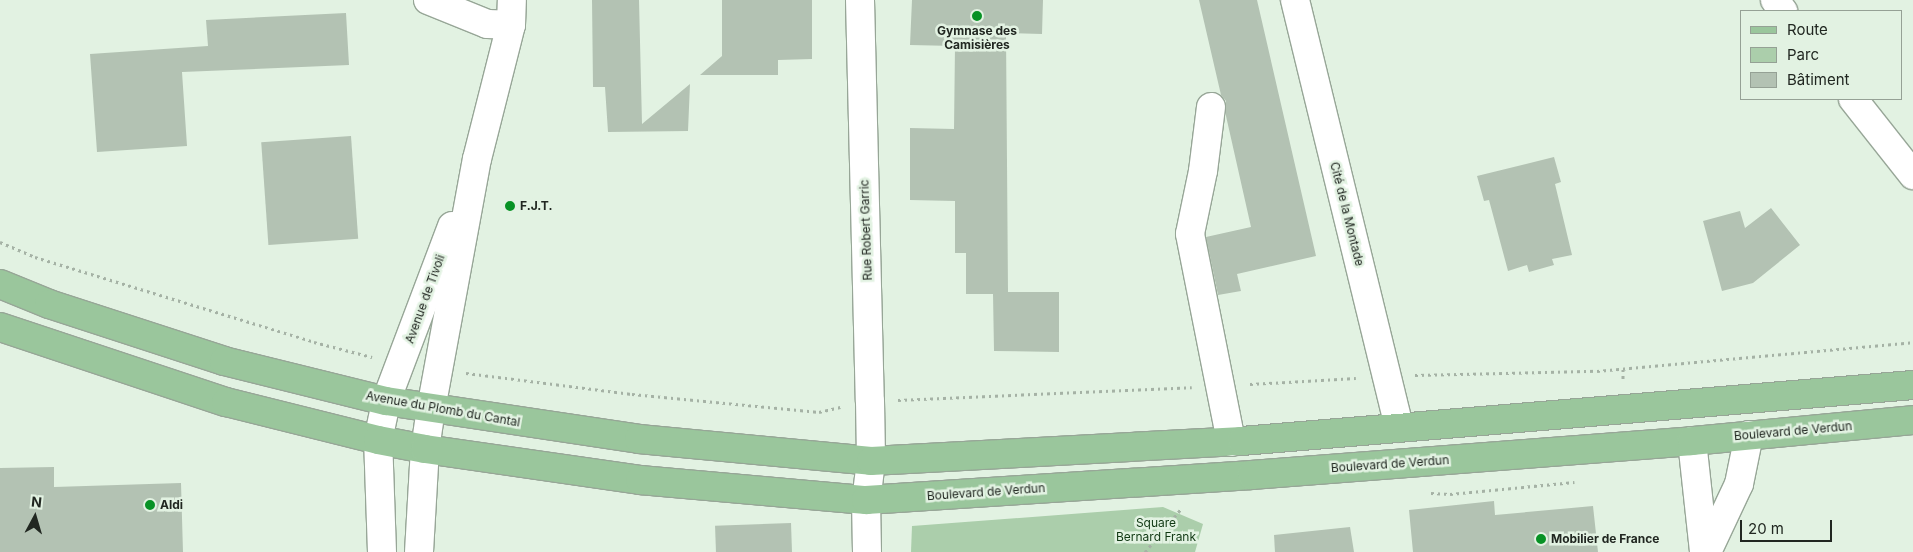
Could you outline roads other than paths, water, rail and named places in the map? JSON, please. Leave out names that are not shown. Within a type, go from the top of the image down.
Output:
[{"type":"main road","name":"Avenue du Plomb du Cantal","points":[[0,284],[49,304],[224,361],[386,402],[639,439],[870,461]]},
{"type":"main road","points":[[0,327],[226,402],[378,440],[425,449],[640,480],[866,500]]},
{"type":"main road","points":[[870,461],[1231,442],[1913,385]]},
{"type":"main road","points":[[1692,441],[1695,428],[1718,401]]},
{"type":"main road","name":"Boulevard de Verdun","points":[[866,500],[1207,478],[1692,441],[1913,420]]},
{"type":"street","points":[[428,0],[487,24],[512,12]]},
{"type":"street","name":"Rue Robert Garric","points":[[860,0],[870,401],[870,461],[866,500],[866,552]]},
{"type":"street","name":"Cité de la Montade","points":[[1295,0],[1399,428]]},
{"type":"street","points":[[1775,0],[1783,10]]},
{"type":"street","name":"Avenue de Tivoli","points":[[420,552],[425,449],[431,409],[478,159],[512,12]]},
{"type":"street","points":[[1854,100],[1913,175]]},
{"type":"street","points":[[1211,107],[1203,171],[1190,234],[1231,442]]},
{"type":"street","name":"Avenue de Tivoli","points":[[382,552],[378,440],[386,402],[478,159]]},
{"type":"street","points":[[1706,552],[1740,484],[1749,435]]},
{"type":"street","points":[[1692,441],[1706,552]]},
{"type":"place","name":"Gymnase des Camisières","points":[[977,16]]},
{"type":"place","name":"F.J.T.","points":[[510,206]]},
{"type":"place","name":"Aldi","points":[[150,505]]},
{"type":"place","name":"Mobilier de France","points":[[1541,539]]},
{"type":"park label","name":"Square Bernard Frank","points":[[1156,530]]}]
